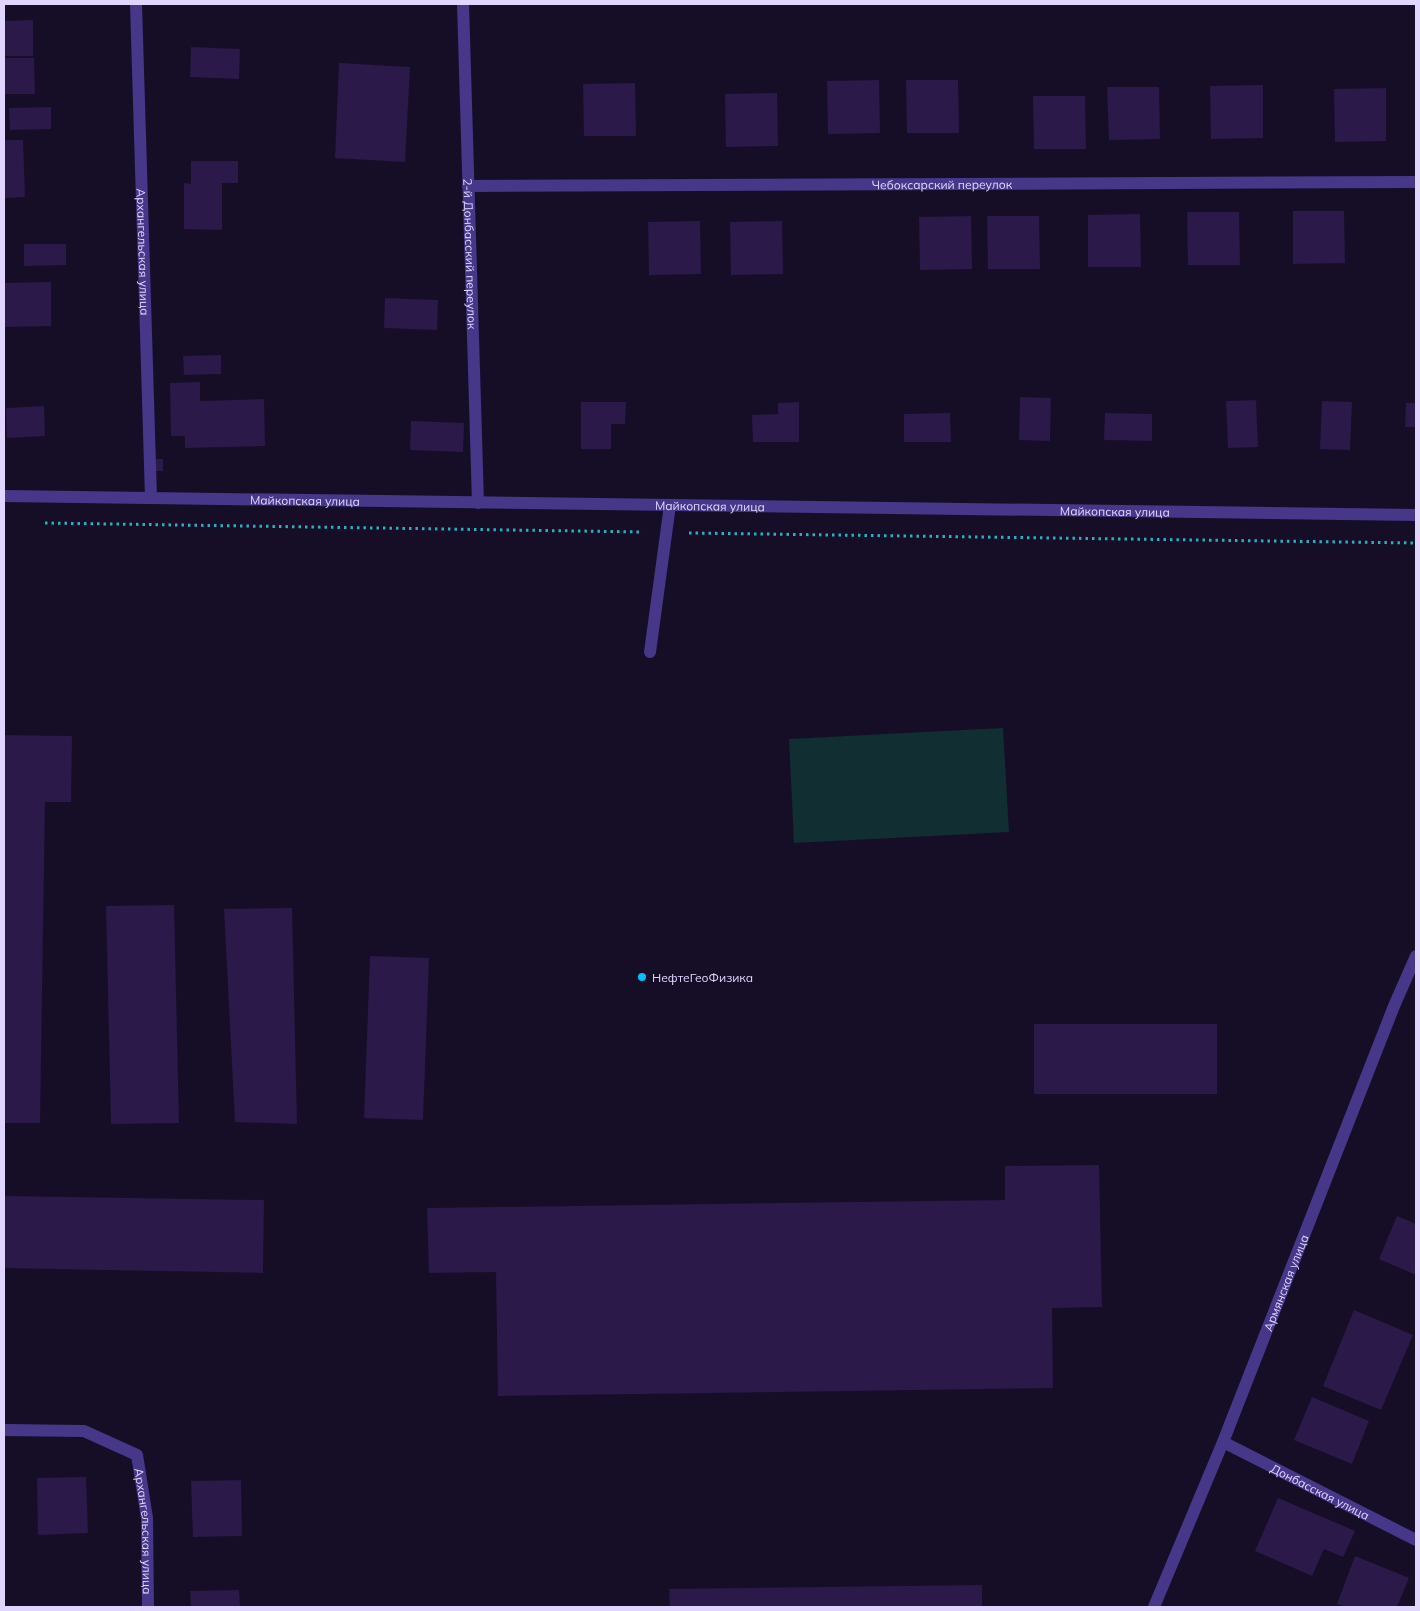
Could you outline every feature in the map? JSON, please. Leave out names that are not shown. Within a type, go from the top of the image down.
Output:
[{"type":"street","name":"Архангельская улица","points":[[136,4],[151,498]]},
{"type":"street","name":"2-й Донбасский переулок","points":[[463,4],[478,503]]},
{"type":"street","name":"Чебоксарский переулок","points":[[468,186],[1416,182]]},
{"type":"street","name":"Майкопская улица","points":[[4,496],[1416,515]]},
{"type":"street","points":[[650,652],[670,505]]},
{"type":"street","name":"Армянская улица","points":[[1154,1607],[1223,1442],[1394,1006],[1416,956]]},
{"type":"street","name":"Архангельская улица","points":[[4,1430],[84,1431],[137,1455],[147,1518],[148,1607]]},
{"type":"street","name":"Донбасская улица","points":[[1223,1442],[1416,1540]]},
{"type":"path","points":[[43,523],[1416,544]]},
{"type":"green space","points":[[1003,728],[1009,832],[794,843],[789,739]]},
{"type":"building","points":[[33,20],[33,56],[4,56],[4,21]]},
{"type":"building","points":[[191,47],[240,49],[239,79],[190,77]]},
{"type":"building","points":[[4,58],[34,58],[35,94],[4,94]]},
{"type":"building","points":[[339,63],[410,67],[405,162],[335,158]]},
{"type":"building","points":[[879,80],[880,133],[828,134],[827,81]]},
{"type":"building","points":[[906,80],[958,80],[959,133],[907,133]]},
{"type":"building","points":[[635,83],[636,136],[584,136],[583,84]]},
{"type":"building","points":[[1263,85],[1263,138],[1211,139],[1210,86]]},
{"type":"building","points":[[1107,87],[1159,87],[1160,139],[1109,140]]},
{"type":"building","points":[[1386,88],[1386,141],[1335,142],[1334,89]]},
{"type":"building","points":[[777,93],[778,146],[726,147],[725,94]]},
{"type":"building","points":[[1033,96],[1085,96],[1086,149],[1034,149]]},
{"type":"building","points":[[51,107],[51,129],[10,130],[9,108]]},
{"type":"building","points":[[4,140],[23,140],[25,197],[4,198]]},
{"type":"building","points":[[191,161],[238,161],[238,183],[222,183],[222,230],[184,229],[184,183],[191,184]]},
{"type":"building","points":[[1293,211],[1344,211],[1345,263],[1293,264]]},
{"type":"building","points":[[1187,212],[1239,212],[1240,265],[1188,265]]},
{"type":"building","points":[[1140,214],[1141,267],[1088,267],[1088,215]]},
{"type":"building","points":[[971,216],[972,269],[920,270],[919,217]]},
{"type":"building","points":[[987,216],[1039,216],[1040,269],[988,269]]},
{"type":"building","points":[[700,221],[701,274],[649,275],[648,222]]},
{"type":"building","points":[[782,221],[783,274],[731,275],[730,222]]},
{"type":"building","points":[[24,244],[66,244],[66,265],[24,266]]},
{"type":"building","points":[[51,282],[51,326],[4,327],[4,283]]},
{"type":"building","points":[[385,298],[438,300],[437,330],[384,328]]},
{"type":"building","points":[[221,355],[221,374],[184,375],[183,356]]},
{"type":"building","points":[[200,382],[200,401],[264,399],[265,446],[185,448],[185,436],[171,436],[170,383]]},
{"type":"building","points":[[1020,397],[1051,398],[1050,441],[1019,440]]},
{"type":"building","points":[[1256,400],[1258,447],[1228,448],[1226,401]]},
{"type":"building","points":[[1322,401],[1352,402],[1350,450],[1320,449]]},
{"type":"building","points":[[581,402],[626,402],[625,424],[611,424],[611,449],[581,449]]},
{"type":"building","points":[[799,402],[799,442],[753,442],[752,415],[778,414],[778,403]]},
{"type":"building","points":[[1406,403],[1416,403],[1416,427],[1405,427]]},
{"type":"building","points":[[44,406],[45,436],[7,438],[6,408]]},
{"type":"building","points":[[950,413],[951,442],[904,442],[904,414]]},
{"type":"building","points":[[1105,413],[1152,414],[1152,441],[1104,440]]},
{"type":"building","points":[[411,421],[464,423],[463,452],[410,450]]},
{"type":"building","points":[[156,459],[163,459],[163,471],[156,471]]},
{"type":"building","points":[[4,735],[72,736],[71,802],[45,802],[40,1123],[4,1123]]},
{"type":"building","points":[[174,905],[179,1123],[111,1124],[106,906]]},
{"type":"building","points":[[292,908],[297,1124],[235,1122],[224,909]]},
{"type":"building","points":[[370,956],[429,958],[423,1120],[364,1118]]},
{"type":"building","points":[[1034,1024],[1217,1024],[1217,1094],[1034,1094]]},
{"type":"building","points":[[1099,1165],[1102,1307],[1052,1308],[1053,1388],[498,1396],[496,1272],[429,1273],[427,1208],[1005,1200],[1005,1166]]},
{"type":"building","points":[[4,1196],[264,1200],[263,1273],[4,1268]]},
{"type":"building","points":[[1397,1216],[1416,1224],[1416,1275],[1379,1259]]},
{"type":"building","points":[[1354,1310],[1413,1335],[1381,1410],[1323,1386]]},
{"type":"building","points":[[1312,1397],[1369,1421],[1352,1464],[1294,1440]]},
{"type":"building","points":[[86,1477],[88,1533],[38,1535],[37,1478]]},
{"type":"building","points":[[241,1480],[242,1536],[193,1537],[191,1481]]},
{"type":"building","points":[[1278,1498],[1355,1531],[1343,1557],[1324,1549],[1312,1576],[1255,1551]]},
{"type":"building","points":[[1355,1556],[1409,1578],[1397,1607],[1345,1607],[1337,1604]]},
{"type":"building","points":[[982,1585],[982,1607],[670,1607],[669,1589]]},
{"type":"building","points":[[239,1590],[240,1607],[191,1607],[190,1591]]},
{"type":"place","name":"НефтеГеоФизика","points":[[642,977]]}]
